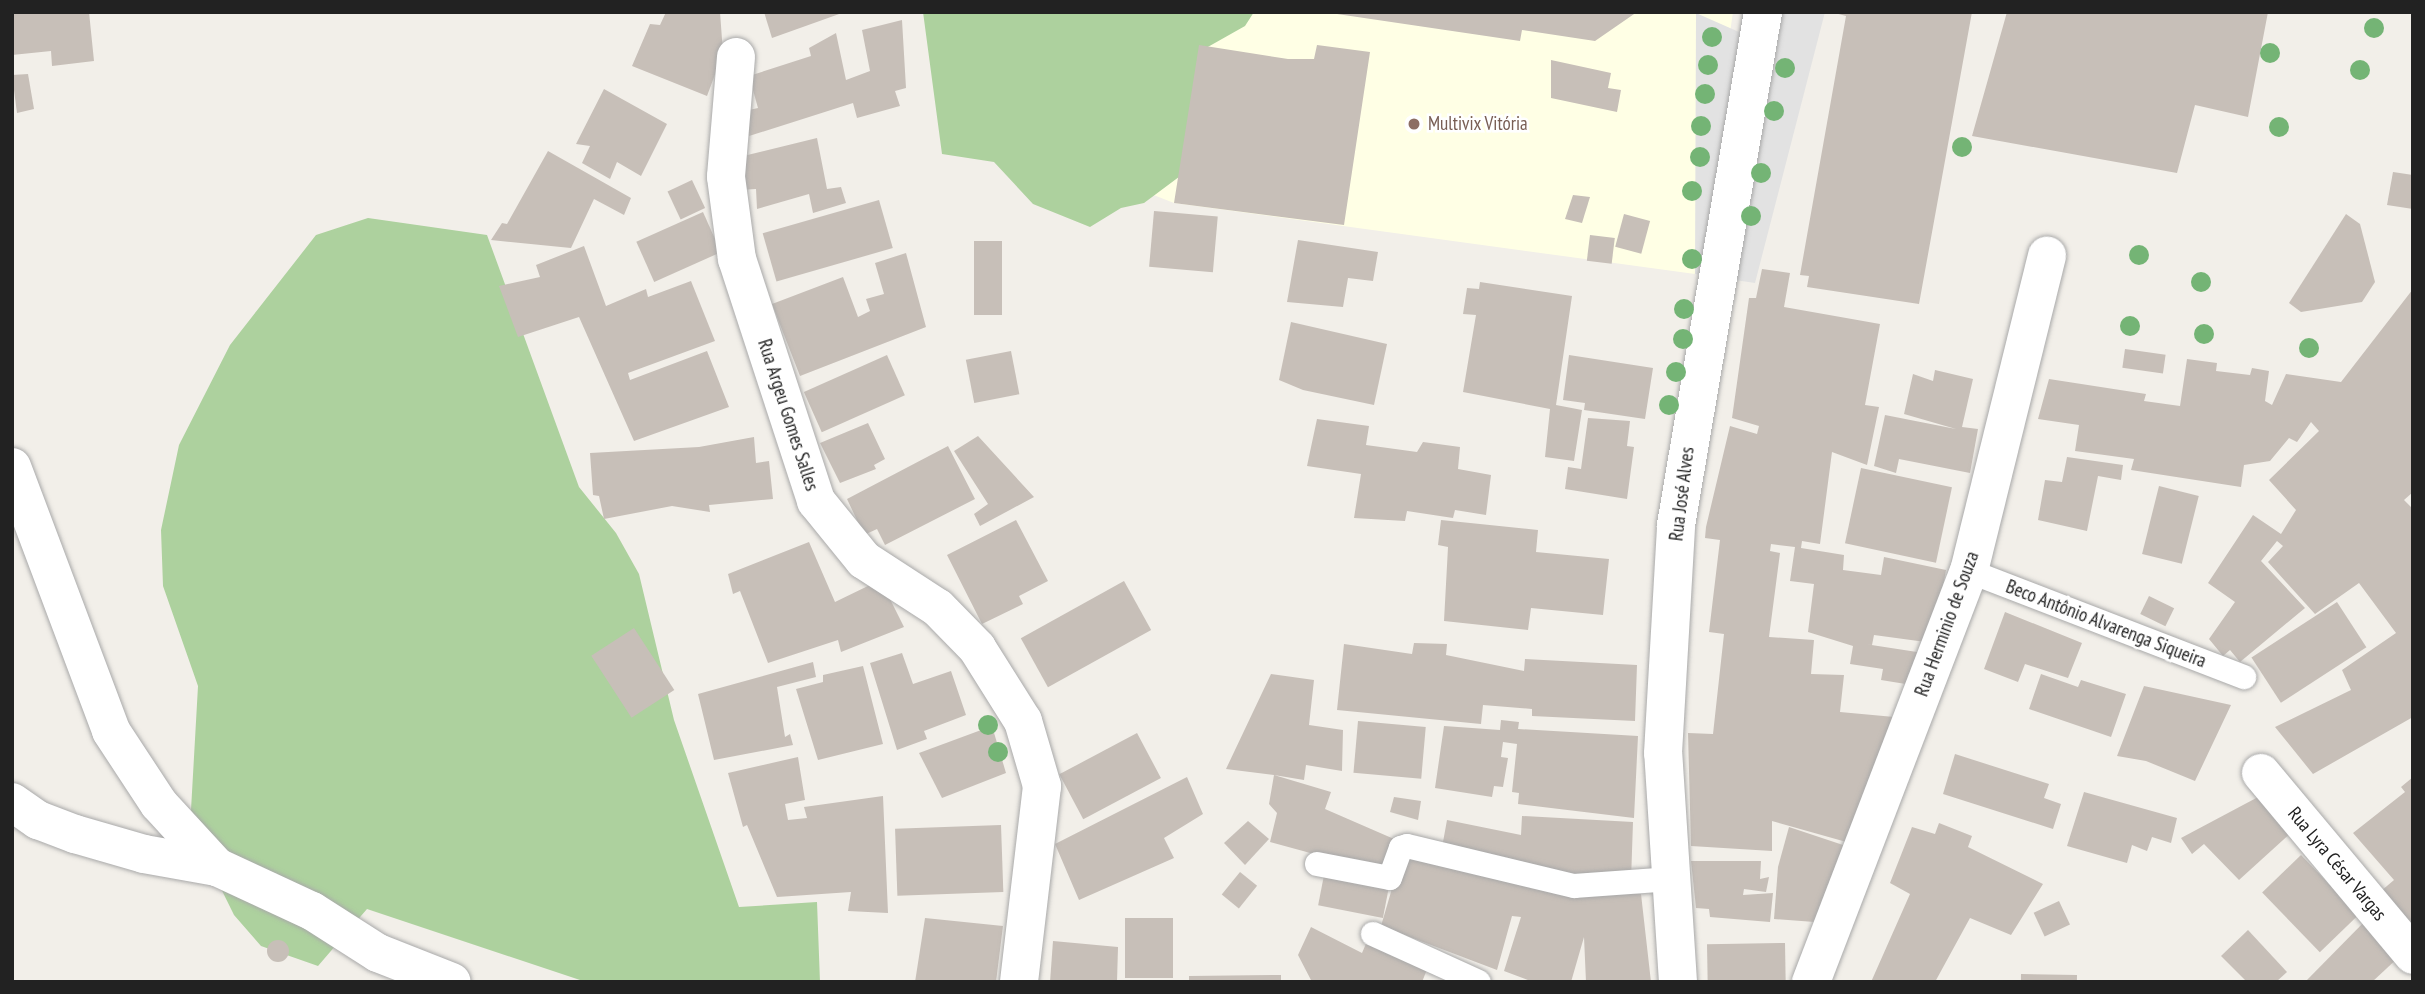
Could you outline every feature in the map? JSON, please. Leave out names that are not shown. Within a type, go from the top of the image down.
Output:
[{"type":"street","name":"Rua José Alves","points":[[1678,982],[1663,753],[1676,525],[1763,12]]},
{"type":"street","name":"Rua Argeu Gomes Salles","points":[[736,57],[726,177],[737,259],[816,501],[864,560],[938,608],[977,649],[1023,721],[1042,786],[1019,982]]},
{"type":"street","name":"Rua Herminio de Souza","points":[[1811,982],[1969,571],[2047,256]]},
{"type":"street","points":[[12,467],[111,731],[159,804],[217,867]]},
{"type":"street","name":"Rua Lyra César Vargas","points":[[2261,774],[2413,954]]},
{"type":"street","points":[[12,802],[38,820],[75,834],[144,854],[217,867],[312,911],[378,953],[425,977]]},
{"type":"lane","name":"Beco Antônio Alvarenga Siqueira","points":[[1969,571],[2244,677]]},
{"type":"lane","points":[[1317,863],[1390,878],[1401,848],[1406,846],[1574,886],[1672,879]]},
{"type":"lane","points":[[1373,934],[1479,982]]},
{"type":"shaded area","name":"Multivix Vitória","points":[[1122,12],[1733,12],[1695,274],[1174,203],[1105,176]]},
{"type":"shaded area","points":[[1743,12],[1825,12],[1755,283],[1695,274],[1696,13],[1739,32]]},
{"type":"green space","points":[[923,12],[1254,12],[1245,26],[1206,48],[1203,159],[1144,203],[1121,208],[1090,227],[1033,204],[994,162],[942,154]]},
{"type":"green space","points":[[368,218],[487,235],[579,487],[616,533],[639,574],[674,720],[739,907],[817,902],[820,982],[586,982],[367,909],[318,966],[261,946],[234,915],[199,844],[191,810],[198,686],[163,586],[161,530],[179,445],[230,345],[316,235]]},
{"type":"building","points":[[12,12],[89,12],[94,61],[52,66],[51,51],[12,55]]},
{"type":"building","points":[[666,12],[720,12],[723,53],[707,96],[632,66],[650,24],[660,25]]},
{"type":"building","points":[[764,12],[842,12],[842,13],[772,38]]},
{"type":"building","points":[[1637,12],[1595,41],[1522,30],[1520,41],[1337,14]]},
{"type":"building","points":[[1831,12],[1972,12],[1919,304],[1807,287],[1809,276],[1800,275],[1846,16]]},
{"type":"building","points":[[2007,12],[2268,12],[2248,117],[2195,105],[2177,173],[1972,136]]},
{"type":"building","points":[[902,20],[906,88],[895,91],[900,106],[857,118],[853,103],[749,136],[740,112],[758,108],[749,76],[811,56],[809,48],[836,33],[846,80],[870,71],[862,30]]},
{"type":"building","points":[[1199,45],[1288,59],[1314,59],[1317,45],[1370,52],[1344,225],[1174,203]]},
{"type":"building","points":[[1551,60],[1611,73],[1608,88],[1621,90],[1617,112],[1551,98]]},
{"type":"building","points":[[28,74],[34,109],[17,113],[12,75]]},
{"type":"building","points":[[604,89],[667,124],[641,176],[617,162],[610,179],[582,163],[590,146],[576,144]]},
{"type":"building","points":[[817,138],[827,189],[841,187],[846,203],[813,213],[809,194],[757,209],[756,189],[738,190],[731,159]]},
{"type":"building","points":[[548,151],[631,198],[624,215],[594,199],[571,248],[491,240],[502,223],[507,224]]},
{"type":"building","points":[[2393,172],[2413,175],[2413,209],[2387,205]]},
{"type":"building","points":[[692,180],[705,208],[681,220],[668,191]]},
{"type":"building","points":[[1573,195],[1590,197],[1582,223],[1565,219]]},
{"type":"building","points":[[879,200],[893,248],[776,281],[763,233]]},
{"type":"building","points":[[1154,211],[1218,217],[1213,272],[1149,267]]},
{"type":"building","points":[[703,212],[721,252],[654,282],[636,242]]},
{"type":"building","points":[[1624,214],[1650,221],[1641,254],[1615,247]]},
{"type":"building","points":[[2346,214],[2360,224],[2375,282],[2362,302],[2301,312],[2289,303]]},
{"type":"building","points":[[1590,235],[1615,238],[1612,264],[1587,261]]},
{"type":"building","points":[[1298,240],[1378,252],[1373,281],[1348,278],[1343,307],[1287,302]]},
{"type":"building","points":[[974,241],[1002,241],[1002,315],[974,315]]},
{"type":"building","points":[[584,246],[606,306],[646,289],[648,297],[691,281],[715,341],[628,373],[630,380],[707,351],[729,407],[634,441],[579,317],[518,337],[499,286],[540,277],[536,265]]},
{"type":"building","points":[[906,253],[926,327],[800,376],[772,304],[843,277],[858,317],[870,311],[866,299],[884,294],[875,263]]},
{"type":"building","points":[[1762,269],[1790,273],[1784,307],[1880,324],[1865,405],[1879,407],[1867,465],[1832,452],[1820,544],[1802,541],[1801,548],[1844,555],[1843,570],[1881,575],[1884,557],[1946,570],[1933,643],[1874,635],[1872,645],[1865,644],[1930,654],[1918,686],[1881,680],[1883,669],[1850,664],[1853,646],[1808,632],[1814,584],[1790,581],[1795,547],[1771,544],[1770,551],[1780,553],[1769,637],[1814,640],[1811,674],[1844,675],[1840,712],[1905,718],[1857,845],[1772,821],[1772,851],[1691,846],[1688,733],[1713,734],[1724,634],[1709,632],[1720,540],[1705,538],[1706,527],[1730,426],[1757,434],[1759,426],[1732,418],[1749,298],[1756,298]]},
{"type":"building","points":[[1480,282],[1572,296],[1556,405],[1582,410],[1574,461],[1545,457],[1550,409],[1463,392],[1476,315],[1463,314],[1467,288],[1479,289]]},
{"type":"building","points":[[2413,289],[2413,492],[2404,500],[2413,509],[2413,717],[2313,774],[2275,727],[2351,690],[2342,670],[2396,633],[2359,583],[2315,614],[2268,562],[2283,546],[2277,541],[2261,561],[2305,608],[2240,662],[2230,650],[2223,656],[2209,639],[2235,602],[2208,583],[2253,515],[2281,534],[2296,510],[2269,480],[2319,431],[2311,422],[2297,442],[2289,438],[2270,461],[2244,465],[2241,487],[2131,470],[2134,459],[2075,451],[2079,425],[2038,419],[2049,379],[2146,394],[2144,401],[2180,406],[2187,359],[2217,363],[2216,371],[2250,375],[2252,368],[2269,371],[2265,401],[2272,405],[2286,374],[2341,382]]},
{"type":"building","points":[[1291,322],[1387,344],[1374,405],[1303,390],[1279,380]]},
{"type":"building","points":[[2125,349],[2166,355],[2163,374],[2122,368]]},
{"type":"building","points":[[1011,351],[1019,394],[974,403],[966,360]]},
{"type":"building","points":[[887,355],[905,395],[822,432],[804,392]]},
{"type":"building","points":[[1569,355],[1653,368],[1645,419],[1584,410],[1585,403],[1563,400]]},
{"type":"building","points":[[1935,370],[1973,379],[1962,427],[1978,429],[1970,473],[1899,459],[1896,473],[1874,466],[1885,415],[1956,429],[1904,414],[1913,374],[1933,381]]},
{"type":"building","points":[[1588,418],[1630,421],[1627,446],[1634,447],[1627,499],[1565,489],[1568,467],[1581,469]]},
{"type":"building","points":[[1317,419],[1369,426],[1366,445],[1417,452],[1423,442],[1460,447],[1458,469],[1491,475],[1486,515],[1455,510],[1453,518],[1407,511],[1405,521],[1354,518],[1361,474],[1307,466]]},
{"type":"building","points":[[868,423],[885,459],[874,465],[876,469],[840,483],[820,443]]},
{"type":"building","points":[[978,436],[1034,497],[980,526],[974,514],[988,504],[954,451]]},
{"type":"building","points":[[754,437],[756,463],[769,461],[773,499],[709,505],[710,512],[672,506],[604,519],[599,496],[593,495],[590,453],[699,447]]},
{"type":"building","points":[[948,446],[975,499],[885,545],[877,529],[864,535],[847,499]]},
{"type":"building","points":[[2067,457],[2123,465],[2121,480],[2098,476],[2087,531],[2038,520],[2045,480],[2062,482]]},
{"type":"building","points":[[1861,468],[1952,487],[1936,563],[1845,543]]},
{"type":"building","points":[[2159,486],[2199,496],[2182,564],[2142,554]]},
{"type":"building","points":[[1016,520],[1048,581],[1019,596],[1023,604],[982,624],[947,555]]},
{"type":"building","points":[[1441,520],[1538,530],[1536,552],[1609,559],[1603,615],[1531,608],[1528,630],[1444,621],[1448,547],[1438,545]]},
{"type":"building","points":[[809,542],[835,602],[870,585],[890,599],[904,627],[841,652],[838,640],[768,663],[740,591],[733,594],[728,574]]},
{"type":"building","points":[[1124,581],[1151,630],[1048,687],[1021,638]]},
{"type":"building","points":[[2149,596],[2174,608],[2165,626],[2140,614]]},
{"type":"building","points":[[2337,602],[2366,647],[2281,703],[2251,658]]},
{"type":"building","points":[[2005,612],[2082,643],[2068,678],[2025,664],[2018,682],[1984,669]]},
{"type":"building","points":[[634,628],[674,690],[632,718],[591,656]]},
{"type":"building","points":[[1414,643],[1447,644],[1446,655],[1524,671],[1525,659],[1637,665],[1635,721],[1532,716],[1532,709],[1483,705],[1481,724],[1337,710],[1344,644],[1412,654]]},
{"type":"building","points":[[902,653],[913,684],[951,671],[966,715],[924,731],[927,739],[897,750],[870,663]]},
{"type":"building","points":[[813,662],[816,677],[777,687],[785,737],[790,734],[793,745],[714,760],[698,694]]},
{"type":"building","points":[[863,666],[883,744],[818,760],[796,689],[823,682],[823,675]]},
{"type":"building","points":[[1271,674],[1314,680],[1309,725],[1343,730],[1342,771],[1306,765],[1304,780],[1226,769]]},
{"type":"building","points":[[2041,674],[2078,687],[2081,680],[2126,694],[2111,737],[2029,709]]},
{"type":"building","points":[[2144,686],[2231,705],[2195,781],[2146,761],[2117,756]]},
{"type":"building","points":[[1501,720],[1519,722],[1518,729],[1638,736],[1634,818],[1518,804],[1519,793],[1512,792],[1517,744],[1503,742],[1501,757],[1508,758],[1503,787],[1494,786],[1492,797],[1435,788],[1444,726],[1500,730]]},
{"type":"building","points":[[1358,721],[1426,727],[1421,779],[1353,773]]},
{"type":"building","points":[[992,726],[1006,773],[942,798],[919,753]]},
{"type":"building","points":[[1137,733],[1161,778],[1083,819],[1059,774]]},
{"type":"building","points":[[1955,754],[2049,784],[2044,798],[2061,804],[2053,829],[1943,794]]},
{"type":"building","points":[[798,757],[805,800],[785,804],[788,820],[807,818],[804,807],[883,796],[888,913],[848,911],[851,892],[777,897],[747,825],[743,827],[728,773]]},
{"type":"building","points":[[1274,775],[1331,792],[1325,809],[1394,839],[1391,875],[1270,842],[1277,813],[1269,804]]},
{"type":"building","points":[[1187,777],[1203,814],[1164,838],[1174,858],[1079,900],[1055,844]]},
{"type":"building","points":[[2413,777],[2413,942],[2374,897],[2394,880],[2353,833],[2405,792],[2401,787]]},
{"type":"building","points":[[2084,792],[2177,818],[2171,843],[2152,837],[2147,851],[2132,845],[2127,863],[2067,846]]},
{"type":"building","points":[[2260,796],[2292,832],[2239,880],[2204,844],[2192,854],[2181,838]]},
{"type":"building","points":[[1394,797],[1421,801],[1418,820],[1390,812]]},
{"type":"building","points":[[1522,816],[1633,822],[1631,881],[1554,877],[1441,853],[1447,820],[1521,835]]},
{"type":"building","points":[[1248,821],[1269,839],[1245,865],[1224,843]]},
{"type":"building","points":[[1939,823],[1972,836],[1968,847],[2043,884],[2011,935],[1970,918],[1935,982],[1871,982],[1910,894],[1890,883],[1912,827],[1935,834]]},
{"type":"building","points":[[1001,825],[1003,892],[897,896],[895,829]]},
{"type":"building","points":[[1789,827],[1855,849],[1828,923],[1774,919],[1778,867]]},
{"type":"building","points":[[1403,851],[1571,891],[1641,894],[1651,982],[1586,982],[1584,937],[1571,982],[1533,982],[1504,971],[1521,917],[1512,916],[1497,970],[1381,926]]},
{"type":"building","points":[[2301,855],[2359,915],[2320,952],[2262,893]]},
{"type":"building","points":[[1691,861],[1761,861],[1760,879],[1769,877],[1766,892],[1744,889],[1743,895],[1773,893],[1770,922],[1710,917],[1709,909],[1696,908]]},
{"type":"building","points":[[1325,870],[1390,883],[1383,918],[1318,905]]},
{"type":"building","points":[[1240,872],[1257,886],[1239,908],[1222,895]]},
{"type":"building","points":[[2059,901],[2070,925],[2045,936],[2034,913]]},
{"type":"building","points":[[925,918],[1003,926],[996,982],[915,982]]},
{"type":"building","points":[[1125,918],[1173,918],[1173,978],[1125,978]]},
{"type":"building","points":[[2368,918],[2400,956],[2372,982],[2305,982]]},
{"type":"building","points":[[1311,927],[1362,953],[1368,939],[1428,967],[1422,982],[1312,982],[1298,955]]},
{"type":"building","points":[[2248,930],[2287,972],[2276,982],[2247,982],[2221,956]]},
{"type":"building","points":[[278,940],[286,943],[289,951],[286,959],[278,962],[270,959],[267,951],[270,943]]},
{"type":"building","points":[[1053,941],[1118,947],[1117,982],[1050,982]]},
{"type":"building","points":[[1785,943],[1786,982],[1708,982],[1707,944]]},
{"type":"building","points":[[2021,974],[2077,975],[2077,982],[2021,982]]},
{"type":"building","points":[[1281,975],[1281,982],[1189,982],[1189,976]]},
{"type":"place","name":"Multivix Vitória","points":[[1414,124]]}]
